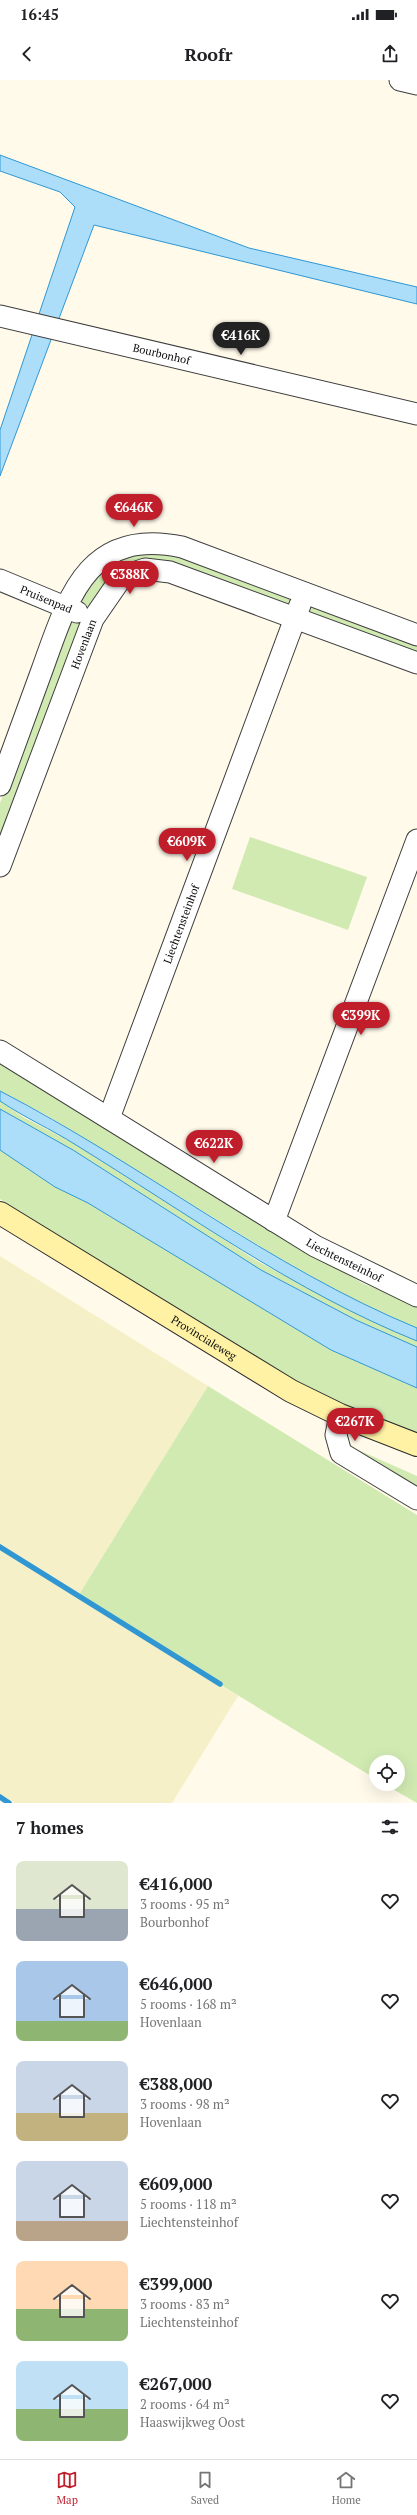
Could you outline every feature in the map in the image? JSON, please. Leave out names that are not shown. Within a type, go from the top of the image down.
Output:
[{"type":"main road","name":"Provincialeweg","points":[[0,1213],[291,1391],[340,1415],[417,1445]]},
{"type":"street","points":[[400,80],[417,84]]},
{"type":"street","name":"Bourbonhof","points":[[0,316],[417,414]]},
{"type":"street","points":[[0,784],[65,607],[80,579],[104,557],[131,545],[158,542],[182,547],[417,635]]},
{"type":"street","name":"Hovenlaan","points":[[0,866],[93,618],[122,577],[145,569],[170,572],[296,617],[417,663]]},
{"type":"street","name":"Pruisenpad","points":[[0,580],[93,618]]},
{"type":"street","points":[[296,617],[304,593]]},
{"type":"street","name":"Liechtensteinhof","points":[[110,1118],[296,617]]},
{"type":"street","points":[[274,1221],[417,840]]},
{"type":"street","name":"Liechtensteinhof","points":[[0,1051],[315,1246],[417,1296]]},
{"type":"street","points":[[340,1415],[336,1435],[341,1453],[417,1499]]},
{"type":"shaded area","points":[[0,1256],[208,1386],[77,1598],[238,1696],[172,1803],[15,1803],[0,1794]]},
{"type":"green space","points":[[161,548],[293,595],[290,607],[146,565],[89,607],[78,604],[80,589],[112,559]]},
{"type":"green space","points":[[310,604],[417,639],[417,658],[308,613]]},
{"type":"green space","points":[[76,621],[84,628],[0,852],[0,803],[65,625]]},
{"type":"green space","points":[[250,837],[367,877],[348,930],[232,889]]},
{"type":"green space","points":[[0,1061],[146,1150],[245,1215],[364,1284],[417,1305],[417,1328],[356,1302],[276,1256],[48,1116],[0,1091]]},
{"type":"green space","points":[[0,1101],[23,1117],[75,1144],[257,1261],[347,1309],[417,1341],[417,1347],[356,1320],[261,1270],[73,1150],[0,1109]]},
{"type":"green space","points":[[0,1150],[55,1187],[88,1203],[331,1350],[417,1388],[417,1436],[352,1410],[284,1375],[160,1300],[0,1199]]},
{"type":"green space","points":[[208,1386],[417,1515],[417,1803],[396,1791],[405,1791],[405,1755],[369,1755],[369,1775],[77,1598]]},
{"type":"green space","points":[[356,1449],[417,1476],[417,1489]]},
{"type":"water","points":[[0,155],[249,248],[417,287],[417,304],[94,225],[0,476],[0,430],[75,207],[60,192],[0,171]]},
{"type":"water","points":[[0,1091],[104,1150],[309,1276],[362,1303],[417,1328],[417,1341],[372,1321],[285,1276],[76,1145],[0,1101]]},
{"type":"water","points":[[0,1109],[73,1150],[261,1270],[356,1320],[417,1347],[417,1388],[331,1350],[88,1203],[55,1187],[0,1150]]},
{"type":"waterway","points":[[0,1547],[220,1684]]},
{"type":"waterway","points":[[0,1797],[9,1803]]}]
